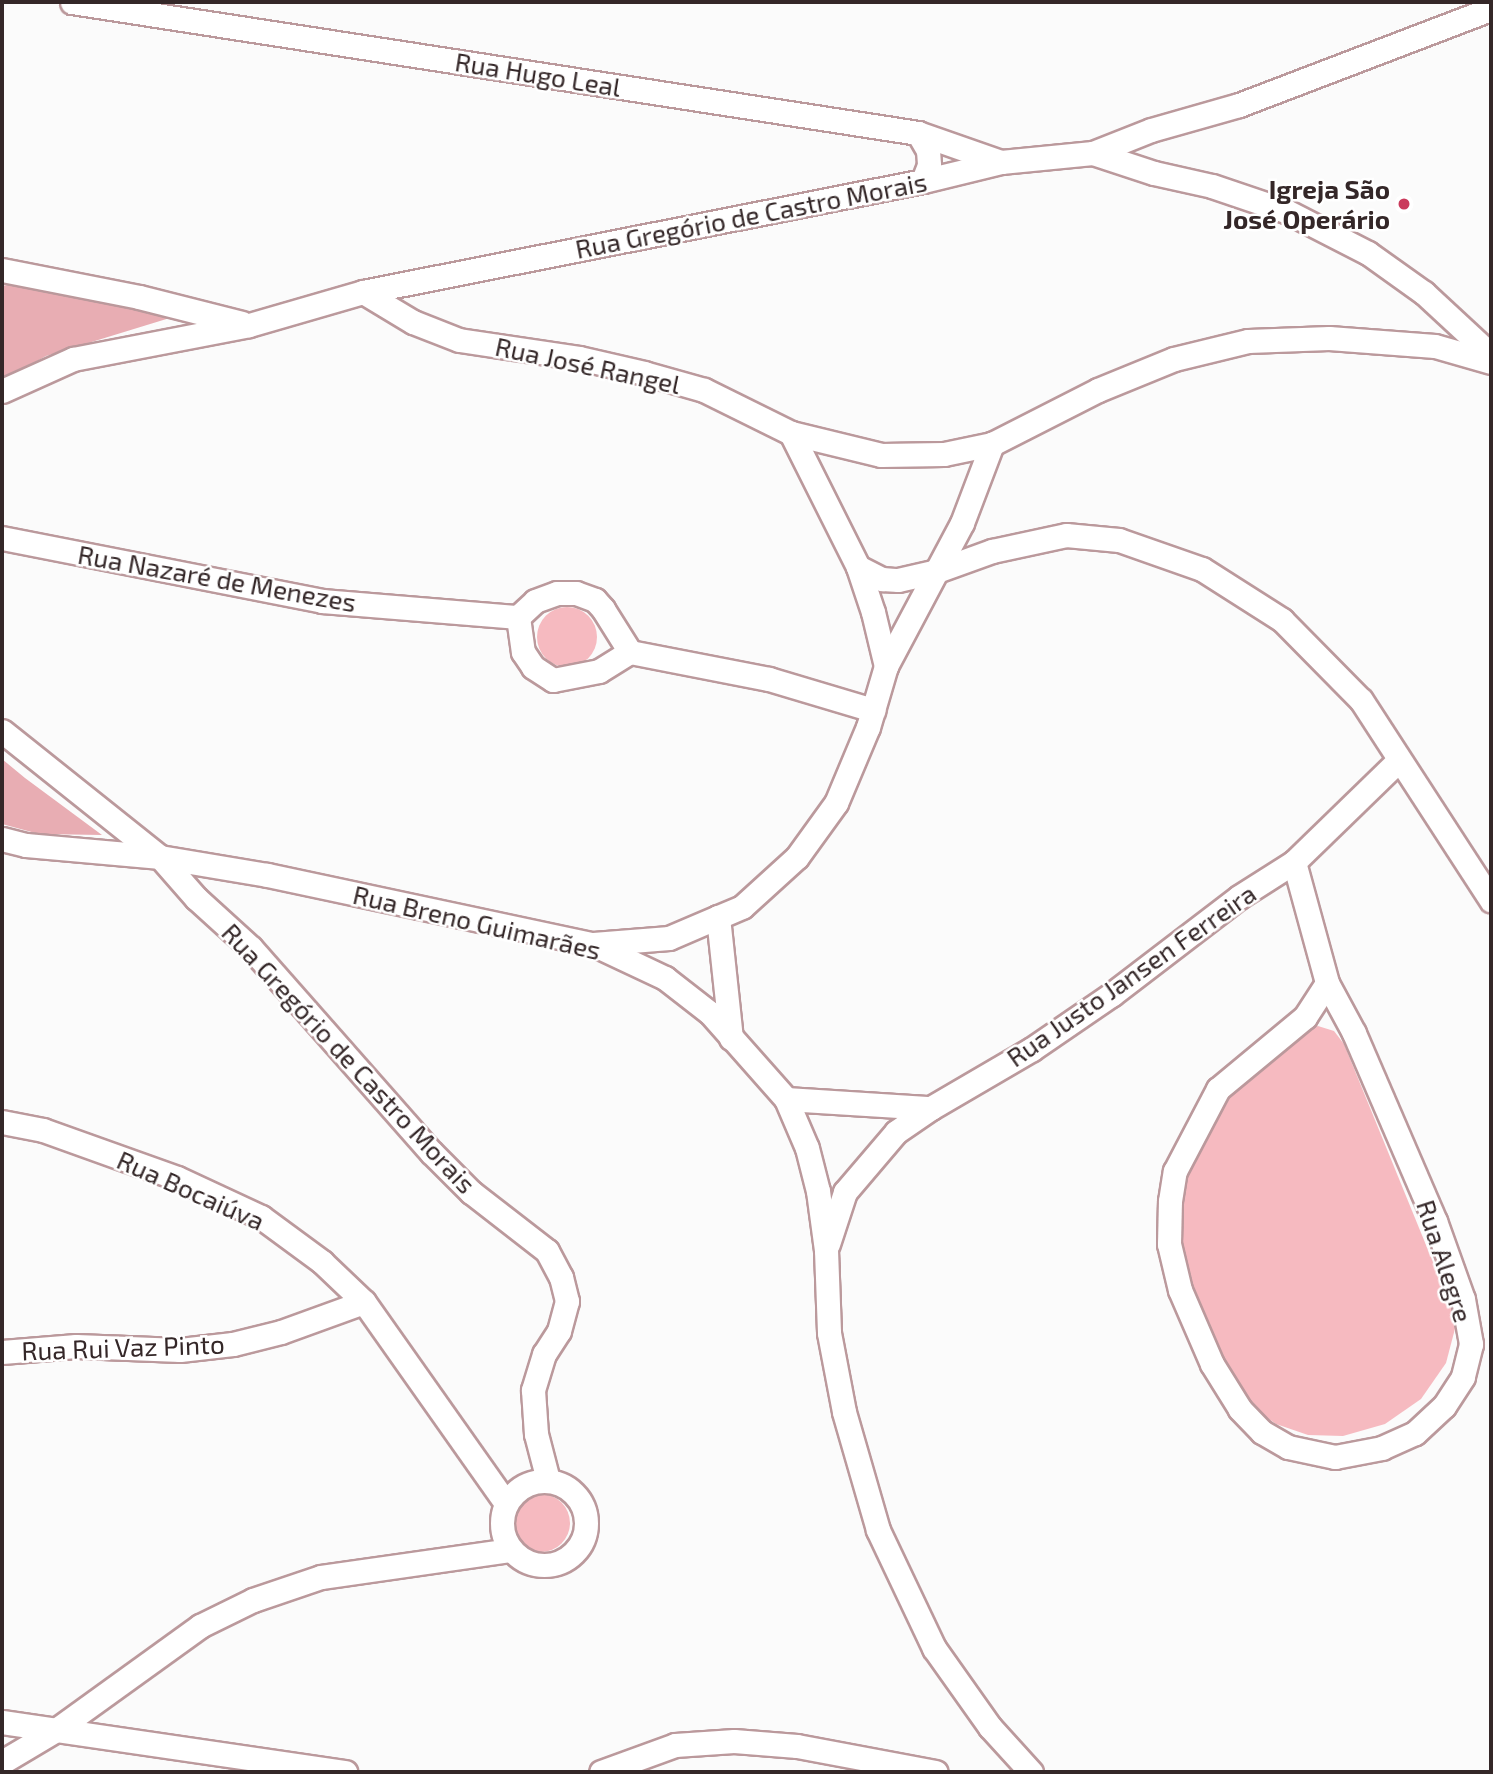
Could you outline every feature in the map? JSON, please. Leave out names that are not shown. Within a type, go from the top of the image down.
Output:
[{"type":"street","name":"Rua Hugo Leal","points":[[72,2],[918,132],[1001,162]]},
{"type":"street","name":"Rua Gregório de Castro Morais","points":[[2,391],[73,359],[249,325],[363,292],[923,181],[1001,162],[1093,153],[1151,130],[1239,105],[1491,9]]},
{"type":"street","points":[[1151,130],[1144,148],[1145,159],[1154,173]]},
{"type":"street","points":[[918,132],[928,150],[929,165],[923,181]]},
{"type":"street","points":[[1093,153],[1154,173],[1212,186],[1286,211],[1368,253],[1423,293],[1491,355]]},
{"type":"street","points":[[2,270],[139,297],[249,325]]},
{"type":"street","name":"Rua José Rangel","points":[[363,292],[413,322],[459,340],[579,358],[644,373],[704,390],[791,433],[881,454],[944,454],[992,444],[1098,390],[1174,359],[1248,341],[1329,338],[1435,346],[1491,362]]},
{"type":"street","points":[[791,433],[858,567],[873,612],[886,666]]},
{"type":"street","points":[[593,944],[669,938],[742,907],[797,857],[836,803],[859,753],[886,666],[962,523],[992,444]]},
{"type":"street","points":[[858,567],[882,579],[898,580],[934,572],[992,551],[1066,535],[1119,540],[1202,569],[1282,620],[1361,700],[1398,761],[1491,900]]},
{"type":"street","name":"Rua Nazaré de Menezes","points":[[2,538],[323,601],[518,617]]},
{"type":"street","points":[[630,652],[595,600],[576,593],[557,593],[535,601],[518,617],[523,652],[533,667],[553,680],[599,671],[630,652],[769,679],[873,710]]},
{"type":"street","name":"Rua Gregório de Castro Morais","points":[[2,731],[160,857],[196,898],[251,948],[439,1160],[471,1192],[547,1251],[561,1277],[567,1301],[559,1331],[544,1354],[533,1390],[536,1434],[548,1480]]},
{"type":"street","name":"Rua Justo Jansen Ferreira","points":[[931,1108],[1032,1049],[1111,995],[1239,897],[1294,862],[1398,761]]},
{"type":"street","name":"Rua Breno Guimarães","points":[[2,839],[26,845],[160,857],[267,875],[593,944],[665,978],[710,1013],[786,1099],[807,1148],[818,1191],[826,1250],[829,1333],[844,1412],[878,1530],[934,1648],[990,1727],[1031,1772]]},
{"type":"street","name":"Rua Alegre","points":[[1294,862],[1327,983],[1354,1033],[1436,1222],[1463,1299],[1471,1343],[1463,1377],[1444,1406],[1415,1433],[1382,1448],[1335,1457],[1288,1447],[1262,1432],[1240,1409],[1212,1364],[1185,1303],[1169,1244],[1170,1201],[1175,1171],[1218,1089],[1305,1017],[1327,983]]},
{"type":"street","points":[[718,917],[731,1038]]},
{"type":"street","points":[[786,1099],[931,1108]]},
{"type":"street","name":"Rua Breno Guimarães","points":[[826,1250],[845,1192],[896,1132],[931,1108]]},
{"type":"street","name":"Rua Bocaiúva","points":[[2,1122],[43,1130],[177,1178],[261,1217],[322,1262],[364,1302],[506,1503]]},
{"type":"street","name":"Rua Rui Vaz Pinto","points":[[2,1352],[76,1346],[180,1349],[233,1344],[281,1332],[364,1302]]},
{"type":"street","points":[[548,1480],[564,1484],[577,1495],[585,1510],[586,1527],[582,1543],[571,1556],[556,1563],[531,1563],[511,1550],[503,1535],[501,1518],[506,1503],[517,1490],[531,1482],[548,1480]]},
{"type":"street","points":[[2,1762],[56,1730],[200,1626],[253,1600],[321,1577],[511,1550]]},
{"type":"street","points":[[2,1722],[345,1772]]},
{"type":"street","points":[[601,1772],[675,1745],[734,1741],[797,1746],[936,1772]]},
{"type":"shaded area","points":[[2,286],[186,313],[46,356],[2,381]]},
{"type":"shaded area","points":[[561,607],[573,607],[592,620],[597,637],[595,649],[584,662],[573,667],[561,667],[542,654],[537,643],[537,631],[550,612]]},
{"type":"shaded area","points":[[2,759],[102,835],[39,834],[2,824]]},
{"type":"shaded area","points":[[1318,1026],[1334,1031],[1344,1044],[1457,1321],[1446,1363],[1421,1399],[1385,1424],[1343,1436],[1308,1435],[1276,1424],[1248,1404],[1227,1377],[1188,1275],[1178,1232],[1182,1189],[1193,1152],[1226,1094],[1309,1028]]},
{"type":"shaded area","points":[[535,1494],[547,1494],[562,1502],[570,1517],[570,1529],[562,1544],[547,1552],[535,1552],[520,1544],[512,1529],[512,1517],[520,1502]]},
{"type":"place","name":"Igreja São José Operário","points":[[1404,204]]}]
